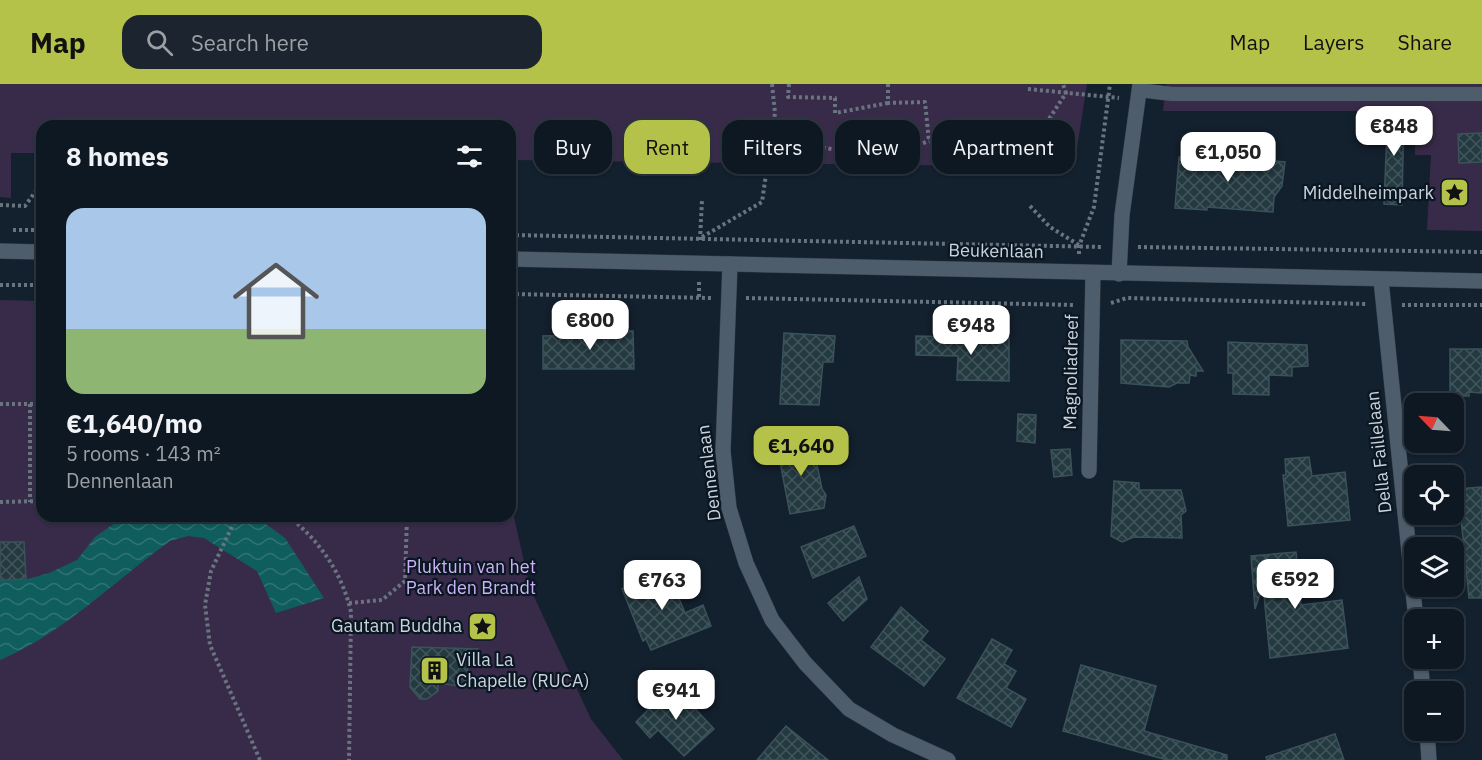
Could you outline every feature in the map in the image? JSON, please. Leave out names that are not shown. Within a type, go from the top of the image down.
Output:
[{"type":"street","points":[[1119,274],[1122,215],[1139,91]]},
{"type":"street","points":[[0,251],[36,252]]},
{"type":"street","name":"Beukenlaan","points":[[516,259],[1482,281]]},
{"type":"street","name":"Dennenlaan","points":[[730,264],[722,411],[723,451],[729,508],[746,563],[772,620],[805,663],[849,709],[893,735],[948,760]]},
{"type":"street","name":"Magnoliadreef","points":[[1089,471],[1084,305],[1093,273]]},
{"type":"street","name":"Della Faillelaan","points":[[1381,280],[1415,609]]},
{"type":"street","points":[[1427,741],[1430,760]]},
{"type":"lane","points":[[1139,91],[1172,94],[1482,94]]},
{"type":"path","points":[[772,84],[774,120]]},
{"type":"path","points":[[789,84],[788,97],[835,98],[835,113],[888,103],[925,102],[928,141]]},
{"type":"path","points":[[888,84],[888,103]]},
{"type":"path","points":[[1063,84],[1066,93]]},
{"type":"path","points":[[1030,206],[1050,227],[1079,246],[1094,207],[1110,84]]},
{"type":"path","points":[[1028,89],[1108,97],[1139,91]]},
{"type":"path","points":[[823,147],[894,152],[928,141],[989,155],[1045,125],[1066,93]]},
{"type":"path","points":[[700,238],[762,202],[766,174]]},
{"type":"path","points":[[0,205],[25,206],[36,191]]},
{"type":"path","points":[[700,238],[702,200]]},
{"type":"path","points":[[10,230],[36,230]]},
{"type":"path","name":"Beukenlaan","points":[[516,235],[1482,252]]},
{"type":"path","points":[[0,285],[36,285]]},
{"type":"path","points":[[516,294],[1084,305],[1127,298],[1482,305]]},
{"type":"path","points":[[0,404],[36,404]]},
{"type":"path","points":[[30,404],[30,502]]},
{"type":"path","points":[[0,502],[36,502]]},
{"type":"path","points":[[234,522],[211,571],[205,605],[210,645],[260,760]]},
{"type":"path","points":[[295,522],[316,541],[340,578],[349,603],[351,612],[349,760]]},
{"type":"path","points":[[349,603],[382,600],[405,581],[407,522]]},
{"type":"green space","points":[[0,84],[1087,84],[1075,161],[1075,120],[932,120],[932,165],[920,165],[920,120],[835,120],[835,164],[823,164],[823,120],[722,120],[722,163],[710,162],[710,120],[624,120],[624,161],[612,161],[612,120],[534,120],[534,160],[516,160],[516,120],[36,120],[36,153],[11,153],[11,198],[0,197]]},
{"type":"green space","name":"Middelheimpark","points":[[1166,84],[1482,84],[1482,231],[1427,230],[1431,155],[1415,155],[1415,111],[1163,111]]},
{"type":"green space","name":"Pluktuin van het Park den Brandt","points":[[0,300],[36,301],[36,522],[515,522],[530,588],[591,719],[623,760],[0,760]]},
{"type":"water","points":[[116,522],[263,522],[285,538],[324,598],[276,613],[257,571],[204,538],[188,536],[170,541],[46,636],[0,660],[0,580],[24,580],[49,573],[77,560],[95,537]]},
{"type":"building","points":[[1388,107],[1404,108],[1402,205],[1384,204]]},
{"type":"building","points":[[1482,133],[1482,162],[1459,163],[1458,134]]},
{"type":"building","points":[[1250,154],[1255,159],[1285,162],[1282,186],[1274,197],[1273,212],[1207,207],[1207,210],[1175,208],[1179,157],[1243,159]]},
{"type":"building","points":[[573,330],[633,331],[634,369],[543,369],[543,336],[574,335]]},
{"type":"building","points":[[784,333],[835,336],[833,362],[823,362],[819,405],[780,404]]},
{"type":"building","points":[[916,336],[1009,338],[1009,381],[957,380],[958,356],[916,355]]},
{"type":"building","points":[[1121,340],[1187,341],[1188,347],[1203,371],[1196,371],[1196,376],[1190,375],[1189,383],[1177,383],[1169,387],[1121,383]]},
{"type":"building","points":[[1228,342],[1307,345],[1308,366],[1292,367],[1292,376],[1269,375],[1269,395],[1233,394],[1233,373],[1228,373]]},
{"type":"building","points":[[1450,349],[1482,349],[1482,393],[1469,392],[1469,396],[1464,396],[1464,393],[1450,393]]},
{"type":"building","points":[[1018,414],[1036,415],[1035,443],[1017,441]]},
{"type":"building","points":[[812,440],[822,489],[826,495],[824,508],[790,514],[777,446]]},
{"type":"building","points":[[1070,449],[1072,475],[1054,477],[1051,450]]},
{"type":"building","points":[[1309,457],[1312,476],[1345,472],[1350,520],[1288,526],[1283,475],[1286,475],[1285,459]]},
{"type":"building","points":[[1114,481],[1139,483],[1139,490],[1181,490],[1186,511],[1181,515],[1182,538],[1134,537],[1122,542],[1111,536]]},
{"type":"building","points":[[1482,487],[1482,598],[1469,598],[1462,525],[1464,525],[1464,488]]},
{"type":"building","points":[[854,526],[866,556],[813,578],[801,547]]},
{"type":"building","points":[[0,542],[24,542],[26,579],[0,580]]},
{"type":"building","points":[[1296,552],[1301,605],[1342,600],[1348,648],[1270,658],[1263,585],[1255,609],[1251,556]]},
{"type":"building","points":[[667,569],[685,613],[703,605],[711,626],[651,650],[646,639],[643,641],[622,589]]},
{"type":"building","points":[[859,577],[867,599],[843,621],[828,603]]},
{"type":"building","points":[[901,607],[928,631],[921,640],[945,659],[924,686],[871,647]]},
{"type":"building","points":[[992,639],[1012,650],[1004,664],[1016,671],[1006,688],[1026,699],[1011,727],[957,698]]},
{"type":"building","name":"Villa La Chapelle (RUCA)","points":[[412,647],[478,649],[468,662],[467,687],[438,683],[438,691],[427,699],[420,699],[410,687]]},
{"type":"building","points":[[1081,665],[1156,686],[1144,731],[1227,755],[1227,760],[1167,760],[1063,731]]},
{"type":"building","points":[[673,685],[714,729],[684,756],[658,730],[650,738],[636,722]]},
{"type":"building","points":[[786,726],[828,760],[757,760]]},
{"type":"building","points":[[1335,734],[1344,760],[1267,760],[1266,757]]},
{"type":"place","name":"Middelheimpark","points":[[1455,193]]},
{"type":"place","name":"Gautam Buddha","points":[[483,626]]},
{"type":"place","name":"Villa La Chapelle (RUCA)","points":[[435,670]]}]
